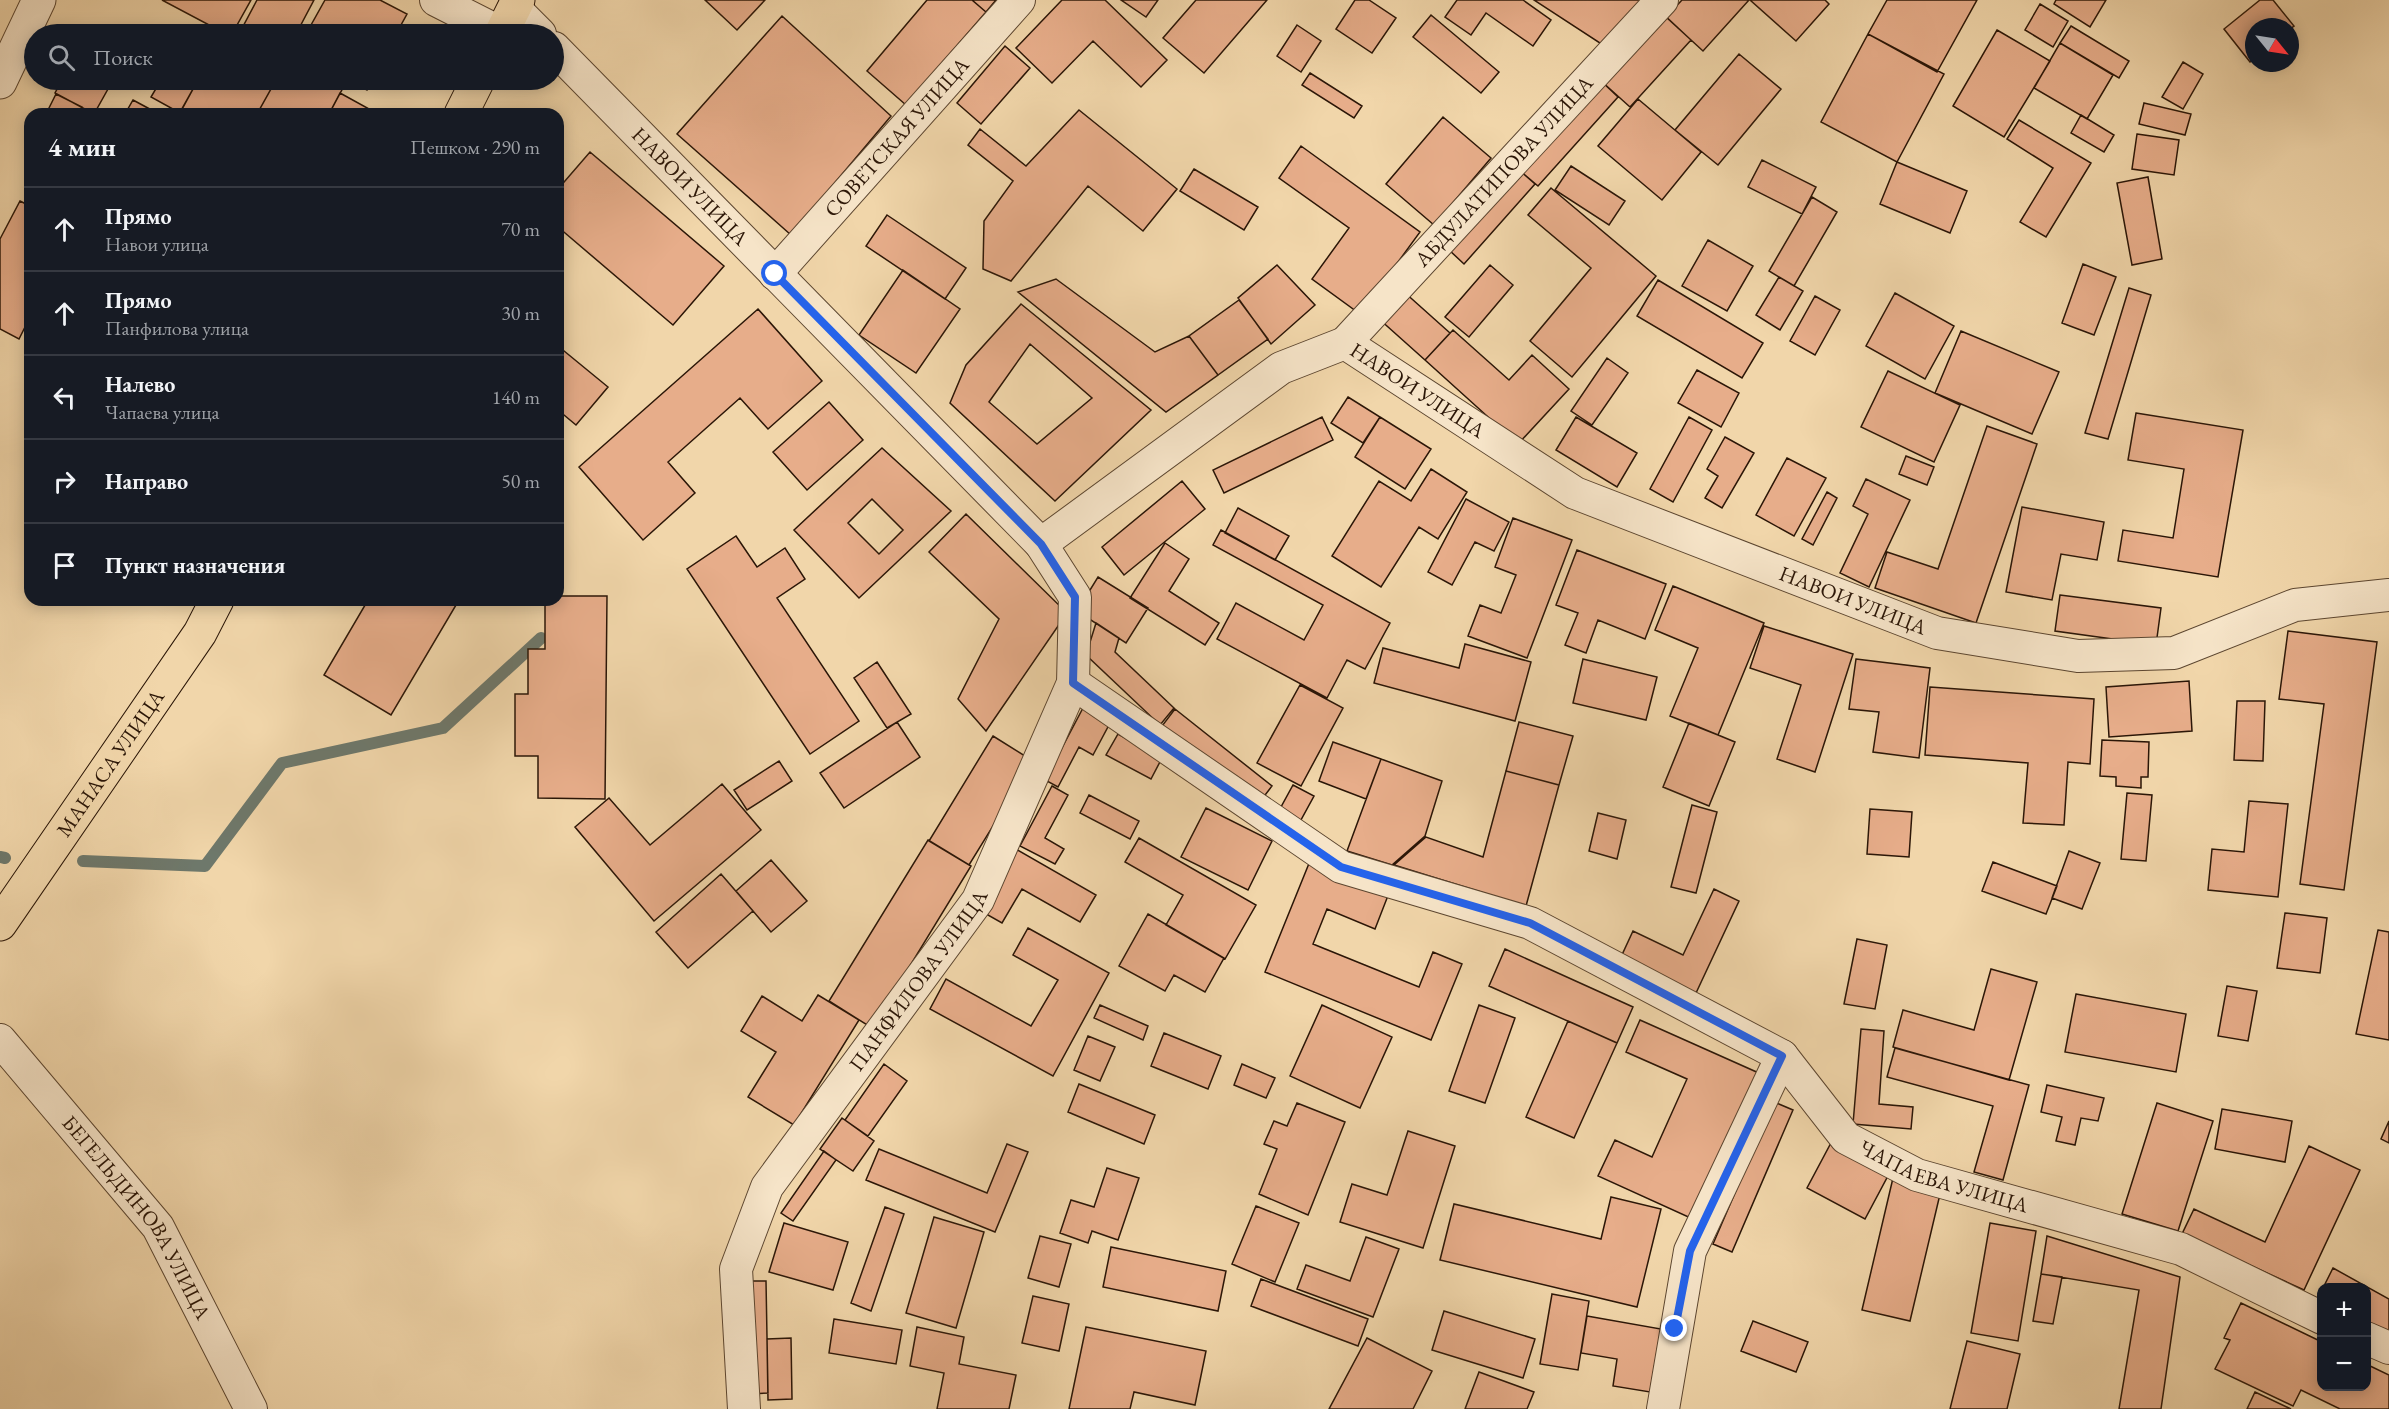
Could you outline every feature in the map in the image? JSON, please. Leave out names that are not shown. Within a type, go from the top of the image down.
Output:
[{"type":"main road","points":[[464,108],[473,90]]},
{"type":"main road","name":"МАНАСА УЛИЦА","points":[[0,924],[200,633],[214,606]]},
{"type":"street","points":[[28,24],[39,0]]},
{"type":"street","points":[[436,0],[509,19]]},
{"type":"street","name":"СОВЕТСКАЯ УЛИЦА","points":[[775,274],[1019,0]]},
{"type":"street","name":"АБДУЛАТИПОВА УЛИЦА","points":[[1345,343],[1662,0]]},
{"type":"street","points":[[0,82],[24,32]]},
{"type":"street","name":"НАВОИ УЛИЦА","points":[[564,58],[1041,544],[1281,368],[1345,343],[1575,493],[1937,633],[2078,656],[2174,653],[2295,604],[2389,596]]},
{"type":"street","name":"ПАНФИЛОВА УЛИЦА","points":[[744,1409],[736,1269],[767,1187],[978,900],[1073,683],[1075,597],[1041,544]]},
{"type":"street","name":"ЧАПАЕВА УЛИЦА","points":[[1073,683],[1341,867],[1530,923],[1782,1056],[1846,1138],[1917,1175],[2181,1249],[2317,1316]]},
{"type":"street","name":"БЕГЕЛЬДИНОВА УЛИЦА","points":[[0,1040],[158,1227],[251,1409]]},
{"type":"street","points":[[1663,1409],[1690,1251],[1782,1056]]},
{"type":"street","points":[[2371,1340],[2389,1347]]},
{"type":"building","points":[[162,0],[251,0],[238,24],[207,24]]},
{"type":"building","points":[[257,0],[314,0],[301,24],[244,24]]},
{"type":"building","points":[[325,0],[380,0],[407,14],[402,24],[312,24]]},
{"type":"building","points":[[705,0],[765,0],[737,30]]},
{"type":"building","points":[[927,0],[972,0],[986,12],[906,105],[867,71]]},
{"type":"building","points":[[972,0],[996,0],[986,12]]},
{"type":"building","points":[[1062,0],[1105,0],[1167,60],[1141,87],[1093,41],[1052,83],[1016,48]]},
{"type":"building","points":[[1121,0],[1158,0],[1146,17]]},
{"type":"building","points":[[1196,0],[1267,0],[1204,73],[1163,38]]},
{"type":"building","points":[[1355,0],[1369,0],[1396,18],[1372,53],[1336,29]]},
{"type":"building","points":[[1457,0],[1523,0],[1551,20],[1533,46],[1486,13],[1471,35],[1445,17]]},
{"type":"building","points":[[1534,0],[1645,0],[1606,47]]},
{"type":"building","points":[[1682,0],[1749,0],[1703,51],[1666,17]]},
{"type":"building","points":[[1750,0],[1825,0],[1829,4],[1796,41]]},
{"type":"building","points":[[1887,0],[1977,0],[1937,72],[1868,34]]},
{"type":"building","points":[[2056,0],[2106,0],[2090,27],[2054,4]]},
{"type":"building","points":[[2260,0],[2273,0],[2288,18],[2245,18],[2245,56],[2224,29]]},
{"type":"building","points":[[2040,4],[2068,21],[2053,47],[2025,30]]},
{"type":"building","points":[[1661,12],[1691,40],[1630,107],[1600,80]]},
{"type":"building","points":[[1431,15],[1499,72],[1481,93],[1413,37]]},
{"type":"building","points":[[782,16],[891,116],[791,235],[677,134]]},
{"type":"building","points":[[1297,25],[1321,41],[1301,72],[1277,56]]},
{"type":"building","points":[[2071,26],[2129,61],[2119,78],[2060,43]]},
{"type":"building","points":[[1997,30],[2050,61],[2004,137],[1953,106]]},
{"type":"building","points":[[1868,34],[1944,74],[1897,162],[1821,122]]},
{"type":"building","points":[[2060,43],[2113,75],[2087,119],[2034,88]]},
{"type":"building","points":[[1005,46],[1030,68],[981,124],[957,103]]},
{"type":"building","points":[[1739,54],[1781,89],[1718,165],[1675,130]]},
{"type":"building","points":[[2183,62],[2203,74],[2183,109],[2162,97]]},
{"type":"building","points":[[1310,73],[1362,106],[1354,118],[1302,85]]},
{"type":"building","points":[[1600,80],[1618,97],[1538,186],[1519,170]]},
{"type":"building","points":[[57,90],[107,90],[97,108],[83,108],[55,93]]},
{"type":"building","points":[[155,90],[192,90],[183,108],[171,108],[151,97]]},
{"type":"building","points":[[192,90],[270,90],[260,108],[182,108]]},
{"type":"building","points":[[270,90],[342,90],[332,108],[260,108]]},
{"type":"building","points":[[340,93],[367,108],[332,108]]},
{"type":"building","points":[[56,94],[82,107],[81,108],[49,108]]},
{"type":"building","points":[[1638,99],[1701,152],[1662,200],[1598,146]]},
{"type":"building","points":[[133,100],[148,108],[128,108]]},
{"type":"building","points":[[2144,103],[2191,114],[2185,135],[2139,124]]},
{"type":"building","points":[[1079,110],[1177,189],[1143,231],[1088,186],[1011,281],[983,269],[984,221],[1013,181],[968,145],[980,129],[1026,166]]},
{"type":"building","points":[[2081,115],[2114,135],[2104,152],[2071,133]]},
{"type":"building","points":[[1443,117],[1491,158],[1434,225],[1386,184]]},
{"type":"building","points":[[2019,120],[2091,163],[2046,237],[2020,222],[2053,168],[2007,139]]},
{"type":"building","points":[[2137,134],[2179,140],[2174,175],[2132,169]]},
{"type":"building","points":[[1301,146],[1420,232],[1360,314],[1312,279],[1349,228],[1279,178]]},
{"type":"building","points":[[590,152],[724,266],[673,325],[564,232],[564,182]]},
{"type":"building","points":[[1762,160],[1816,187],[1802,214],[1748,187]]},
{"type":"building","points":[[1897,162],[1967,191],[1950,233],[1880,204]]},
{"type":"building","points":[[1571,166],[1625,201],[1609,225],[1555,190]]},
{"type":"building","points":[[1194,169],[1258,207],[1244,230],[1180,191]]},
{"type":"building","points":[[1519,170],[1535,184],[1464,264],[1448,249]]},
{"type":"building","points":[[2148,177],[2162,259],[2132,265],[2117,183]]},
{"type":"building","points":[[1551,188],[1656,276],[1572,377],[1530,341],[1591,268],[1528,215]]},
{"type":"building","points":[[1812,197],[1837,212],[1794,286],[1769,271]]},
{"type":"building","points":[[20,201],[24,203],[24,329],[19,339],[0,329],[0,239]]},
{"type":"building","points":[[887,215],[966,268],[945,299],[866,246]]},
{"type":"building","points":[[1708,240],[1753,266],[1727,311],[1682,286]]},
{"type":"building","points":[[2083,264],[2116,277],[2094,335],[2062,323]]},
{"type":"building","points":[[1277,265],[1315,305],[1271,344],[1238,298]]},
{"type":"building","points":[[1490,265],[1513,285],[1469,337],[1445,317]]},
{"type":"building","points":[[903,270],[960,309],[916,373],[859,335]]},
{"type":"building","points":[[1779,277],[1803,291],[1780,330],[1756,315]]},
{"type":"building","points":[[1056,279],[1155,352],[1189,336],[1218,375],[1166,412],[1018,292]]},
{"type":"building","points":[[1658,280],[1763,343],[1742,378],[1637,316]]},
{"type":"building","points":[[2129,288],[2151,295],[2108,439],[2085,433]]},
{"type":"building","points":[[1403,291],[1450,333],[1425,360],[1378,318]]},
{"type":"building","points":[[1895,293],[1954,326],[1925,379],[1866,346]]},
{"type":"building","points":[[1815,296],[1840,310],[1815,355],[1790,341]]},
{"type":"building","points":[[1239,300],[1268,339],[1218,375],[1189,336]]},
{"type":"building","points":[[1021,304],[1151,410],[1055,501],[950,403],[966,365]],"holes":[[[1030,344],[1092,398],[1037,444],[989,402]]]},
{"type":"building","points":[[758,309],[822,381],[768,429],[740,398],[668,462],[695,493],[643,540],[579,467]]},
{"type":"building","points":[[1453,330],[1509,380],[1532,355],[1569,389],[1518,444],[1425,360]]},
{"type":"building","points":[[1961,331],[2059,372],[2032,434],[1935,393]]},
{"type":"building","points":[[564,351],[608,387],[576,425],[564,415]]},
{"type":"building","points":[[1607,358],[1628,373],[1592,425],[1571,411]]},
{"type":"building","points":[[1697,370],[1739,393],[1721,427],[1678,403]]},
{"type":"building","points":[[1888,371],[1960,405],[1934,462],[1861,427]]},
{"type":"building","points":[[1348,397],[1380,417],[1363,443],[1331,423]]},
{"type":"building","points":[[829,402],[863,440],[807,490],[773,452]]},
{"type":"building","points":[[2136,413],[2243,430],[2218,577],[2118,561],[2123,530],[2173,538],[2184,469],[2128,460]]},
{"type":"building","points":[[1322,417],[1333,440],[1224,493],[1213,470]]},
{"type":"building","points":[[1380,417],[1431,449],[1405,489],[1355,457]]},
{"type":"building","points":[[1576,417],[1637,453],[1617,487],[1556,450]]},
{"type":"building","points":[[1689,417],[1712,430],[1673,502],[1650,489]]},
{"type":"building","points":[[1987,426],[2037,444],[1976,623],[1875,588],[1887,552],[1938,569]]},
{"type":"building","points":[[1725,437],[1754,453],[1722,508],[1705,498],[1718,476],[1707,469]]},
{"type":"building","points":[[882,448],[951,511],[859,598],[794,530]],"holes":[[[872,499],[903,530],[879,554],[848,523]]]},
{"type":"building","points":[[1906,456],[1934,467],[1927,485],[1899,474]]},
{"type":"building","points":[[1787,458],[1826,478],[1794,536],[1756,515]]},
{"type":"building","points":[[1431,469],[1467,492],[1438,539],[1419,527],[1381,587],[1332,556],[1379,481],[1411,501]]},
{"type":"building","points":[[1866,479],[1910,500],[1869,587],[1840,573],[1868,514],[1853,506]]},
{"type":"building","points":[[1182,481],[1205,509],[1124,575],[1102,547]]},
{"type":"building","points":[[1827,492],[1837,498],[1813,545],[1802,539]]},
{"type":"building","points":[[1466,499],[1509,522],[1494,551],[1475,542],[1452,585],[1428,572]]},
{"type":"building","points":[[2022,507],[2104,522],[2097,560],[2061,554],[2052,600],[2006,592]]},
{"type":"building","points":[[1238,508],[1289,536],[1275,560],[1225,533]]},
{"type":"building","points":[[966,514],[1067,613],[986,731],[958,699],[999,619],[929,552]]},
{"type":"building","points":[[1513,518],[1572,540],[1527,658],[1468,636],[1480,605],[1501,613],[1516,575],[1495,567]]},
{"type":"building","points":[[1221,530],[1390,623],[1365,669],[1347,660],[1327,698],[1217,639],[1236,603],[1304,640],[1323,605],[1213,545]]},
{"type":"building","points":[[736,536],[757,567],[785,548],[805,579],[777,598],[859,721],[810,754],[687,569]]},
{"type":"building","points":[[1165,543],[1189,559],[1169,591],[1219,623],[1205,645],[1130,598]]},
{"type":"building","points":[[1577,550],[1666,584],[1645,639],[1598,620],[1586,653],[1565,645],[1578,613],[1556,605]]},
{"type":"building","points":[[1098,577],[1148,608],[1126,643],[1077,611]]},
{"type":"building","points":[[1673,586],[1764,623],[1718,735],[1670,716],[1698,648],[1655,630]]},
{"type":"building","points":[[2060,595],[2161,608],[2156,645],[2055,631]]},
{"type":"building","points":[[564,596],[607,596],[605,799],[538,798],[538,756],[515,756],[515,694],[528,694],[528,649],[545,649],[545,606],[564,606]]},
{"type":"building","points":[[364,606],[455,606],[391,715],[324,675]]},
{"type":"building","points":[[1096,623],[1119,638],[1115,652],[1174,708],[1160,725],[1086,655]]},
{"type":"building","points":[[1764,626],[1853,654],[1815,772],[1777,759],[1801,685],[1750,668]]},
{"type":"building","points":[[2288,631],[2377,642],[2344,890],[2300,884],[2324,704],[2279,699]]},
{"type":"building","points":[[1465,644],[1531,662],[1515,721],[1374,683],[1383,648],[1459,668]]},
{"type":"building","points":[[1583,659],[1657,677],[1646,720],[1573,703]]},
{"type":"building","points":[[1856,659],[1930,668],[1919,758],[1873,752],[1879,712],[1849,709]]},
{"type":"building","points":[[877,662],[911,714],[887,728],[854,678]]},
{"type":"building","points":[[2189,681],[2192,731],[2109,737],[2106,687]]},
{"type":"building","points":[[1300,685],[1343,708],[1301,786],[1257,763]]},
{"type":"building","points":[[1930,687],[2094,699],[2090,764],[2068,762],[2064,825],[2023,823],[2028,763],[1925,755]]},
{"type":"building","points":[[2237,701],[2265,701],[2263,761],[2234,760]]},
{"type":"building","points":[[1083,708],[1110,723],[1093,755],[1079,747],[1058,787],[1045,780]]},
{"type":"building","points":[[1175,709],[1272,786],[1259,803],[1162,726]]},
{"type":"building","points":[[897,722],[920,757],[844,808],[820,773]]},
{"type":"building","points":[[1519,722],[1573,736],[1559,785],[1506,771]]},
{"type":"building","points":[[1689,723],[1735,742],[1709,806],[1663,787]]},
{"type":"building","points":[[1118,734],[1162,758],[1151,779],[1106,755]]},
{"type":"building","points":[[993,736],[1033,761],[969,865],[929,841]]},
{"type":"building","points":[[2102,740],[2149,742],[2148,777],[2141,777],[2141,788],[2116,786],[2116,777],[2100,776]]},
{"type":"building","points":[[1333,742],[1381,759],[1366,799],[1319,781]]},
{"type":"building","points":[[1381,759],[1442,781],[1425,836],[1392,865],[1347,851]]},
{"type":"building","points":[[779,761],[792,781],[747,810],[734,790]]},
{"type":"building","points":[[1506,771],[1559,785],[1526,906],[1394,865],[1426,837],[1483,857]]},
{"type":"building","points":[[722,784],[761,830],[654,921],[575,827],[609,798],[650,845]]},
{"type":"building","points":[[1293,785],[1314,796],[1296,829],[1275,818]]},
{"type":"building","points":[[1052,786],[1068,795],[1045,838],[1064,849],[1055,864],[1020,846]]},
{"type":"building","points":[[2127,793],[2152,795],[2146,861],[2121,859]]},
{"type":"building","points":[[1089,795],[1139,821],[1130,839],[1080,813]]},
{"type":"building","points":[[2249,801],[2288,804],[2278,897],[2208,890],[2212,849],[2244,852]]},
{"type":"building","points":[[1692,805],[1717,812],[1696,893],[1671,887]]},
{"type":"building","points":[[1206,808],[1272,841],[1248,890],[1181,857]]},
{"type":"building","points":[[1870,809],[1912,812],[1909,857],[1867,854]]},
{"type":"building","points":[[1598,813],[1626,820],[1617,859],[1589,851]]},
{"type":"building","points":[[1139,838],[1256,905],[1225,959],[1166,925],[1183,895],[1125,862]]},
{"type":"building","points":[[928,840],[971,866],[872,1028],[829,1001]]},
{"type":"building","points":[[1014,848],[1096,895],[1080,922],[1022,889],[1002,923],[979,910]]},
{"type":"building","points":[[2069,851],[2100,863],[2082,909],[2052,898]]},
{"type":"building","points":[[771,860],[807,901],[771,932],[736,891]]},
{"type":"building","points":[[1310,861],[1389,893],[1375,929],[1327,909],[1313,944],[1419,987],[1433,952],[1462,964],[1431,1040],[1265,972]]},
{"type":"building","points":[[1993,862],[2057,886],[2046,914],[1982,891]]},
{"type":"building","points":[[721,874],[753,911],[688,968],[656,932]]},
{"type":"building","points":[[1714,889],[1739,901],[1696,993],[1621,957],[1633,931],[1683,955]]},
{"type":"building","points":[[2285,913],[2327,918],[2320,973],[2277,968]]},
{"type":"building","points":[[1148,914],[1224,958],[1205,992],[1174,975],[1165,991],[1119,966]]},
{"type":"building","points":[[1028,928],[1109,973],[1053,1076],[930,1009],[946,979],[1031,1026],[1058,980],[1013,955]]},
{"type":"building","points":[[2378,930],[2389,932],[2389,1040],[2356,1034]]},
{"type":"building","points":[[1857,939],[1887,945],[1875,1009],[1844,1004]]},
{"type":"building","points":[[1505,949],[1633,1007],[1617,1043],[1489,986]]},
{"type":"building","points":[[1991,969],[2037,982],[2009,1080],[1893,1047],[1903,1010],[1974,1030]]},
{"type":"building","points":[[2227,986],[2257,991],[2248,1041],[2218,1036]]},
{"type":"building","points":[[2076,994],[2186,1014],[2176,1072],[2065,1052]]},
{"type":"building","points":[[818,995],[859,1020],[794,1125],[748,1097],[776,1052],[741,1031],[762,996],[802,1021]]},
{"type":"building","points":[[1100,1005],[1148,1026],[1143,1040],[1094,1018]]},
{"type":"building","points":[[1322,1005],[1392,1037],[1360,1108],[1290,1076]]},
{"type":"building","points":[[1479,1005],[1515,1018],[1485,1103],[1449,1091]]},
{"type":"building","points":[[1640,1020],[1761,1074],[1695,1220],[1598,1176],[1615,1140],[1652,1157],[1687,1079],[1626,1052]]},
{"type":"building","points":[[1568,1021],[1617,1043],[1574,1138],[1526,1117]]},
{"type":"building","points":[[1861,1029],[1884,1031],[1879,1104],[1913,1107],[1911,1129],[1853,1124]]},
{"type":"building","points":[[1164,1033],[1221,1056],[1208,1089],[1151,1066]]},
{"type":"building","points":[[1088,1036],[1115,1047],[1100,1081],[1074,1070]]},
{"type":"building","points":[[1895,1048],[2029,1085],[2003,1180],[1974,1172],[1993,1106],[1887,1077]]},
{"type":"building","points":[[884,1064],[907,1081],[868,1136],[845,1120]]},
{"type":"building","points":[[1242,1064],[1275,1078],[1266,1098],[1234,1085]]},
{"type":"building","points":[[1079,1084],[1155,1115],[1144,1144],[1068,1112]]},
{"type":"building","points":[[2047,1085],[2104,1098],[2098,1121],[2081,1118],[2075,1145],[2056,1141],[2062,1117],[2041,1112]]},
{"type":"building","points":[[1774,1102],[1793,1110],[1732,1252],[1713,1244]]},
{"type":"building","points":[[1297,1103],[1345,1122],[1308,1215],[1259,1194],[1277,1149],[1264,1144],[1274,1121],[1287,1126]]},
{"type":"building","points":[[2157,1103],[2213,1121],[2178,1231],[2122,1214]]},
{"type":"building","points":[[2222,1109],[2292,1121],[2285,1162],[2215,1149]]},
{"type":"building","points":[[842,1118],[874,1141],[853,1171],[820,1149]]},
{"type":"building","points":[[2389,1121],[2389,1143],[2381,1139]]},
{"type":"building","points":[[1408,1131],[1455,1146],[1423,1248],[1340,1222],[1352,1184],[1387,1195]]},
{"type":"building","points":[[1832,1141],[1890,1172],[1865,1219],[1807,1188]]},
{"type":"building","points":[[1007,1144],[1028,1152],[995,1232],[866,1180],[879,1149],[987,1193]]},
{"type":"building","points":[[2309,1146],[2360,1170],[2304,1290],[2182,1234],[2194,1209],[2265,1242]]},
{"type":"building","points":[[824,1151],[836,1160],[793,1221],[781,1213]]},
{"type":"building","points":[[1107,1168],[1139,1178],[1118,1240],[1092,1231],[1088,1243],[1060,1233],[1071,1200],[1094,1207]]},
{"type":"building","points":[[1893,1178],[1941,1190],[1910,1321],[1862,1310]]},
{"type":"building","points":[[1611,1197],[1661,1209],[1637,1307],[1440,1260],[1454,1204],[1601,1239]]},
{"type":"building","points":[[1256,1206],[1299,1223],[1275,1282],[1232,1264]]},
{"type":"building","points":[[885,1207],[904,1214],[871,1311],[851,1303]]},
{"type":"building","points":[[934,1217],[984,1232],[956,1328],[906,1313]]},
{"type":"building","points":[[784,1223],[848,1242],[833,1290],[769,1272]]},
{"type":"building","points":[[1990,1223],[2036,1231],[2018,1341],[1971,1333]]},
{"type":"building","points":[[1040,1236],[1071,1244],[1059,1287],[1028,1278]]},
{"type":"building","points":[[2047,1236],[2180,1277],[2161,1409],[2119,1409],[2139,1290],[2041,1274]]},
{"type":"building","points":[[1366,1237],[1399,1249],[1373,1317],[1297,1289],[1306,1265],[1350,1281]]},
{"type":"building","points":[[1111,1247],[1226,1271],[1218,1311],[1103,1287]]},
{"type":"building","points":[[2333,1268],[2360,1283],[2326,1283]]},
{"type":"building","points":[[2041,1274],[2062,1277],[2053,1324],[2033,1321]]},
{"type":"building","points":[[1261,1279],[1368,1319],[1358,1346],[1251,1306]]},
{"type":"building","points":[[747,1281],[766,1281],[768,1393],[749,1394]]},
{"type":"building","points":[[2371,1289],[2389,1299],[2389,1334],[2371,1325]]},
{"type":"building","points":[[1552,1294],[1589,1301],[1578,1370],[1540,1364]]},
{"type":"building","points":[[1033,1296],[1069,1304],[1059,1351],[1022,1343]]},
{"type":"building","points":[[2241,1303],[2317,1340],[2317,1391],[2371,1391],[2371,1366],[2389,1375],[2389,1409],[2340,1409],[2301,1390],[2293,1406],[2215,1369],[2230,1340],[2224,1338]]},
{"type":"building","points":[[1444,1311],[1535,1339],[1523,1378],[1432,1350]]},
{"type":"building","points":[[1587,1316],[1661,1329],[1650,1392],[1613,1386],[1617,1359],[1581,1353]]},
{"type":"building","points":[[834,1319],[902,1330],[896,1364],[829,1353]]},
{"type":"building","points":[[1753,1321],[1808,1342],[1796,1372],[1741,1351]]},
{"type":"building","points":[[917,1327],[964,1337],[959,1364],[1016,1375],[1009,1409],[937,1409],[944,1373],[910,1366]]},
{"type":"building","points":[[1086,1327],[1206,1351],[1195,1405],[1134,1392],[1130,1409],[1069,1409]]},
{"type":"building","points":[[791,1338],[792,1399],[768,1400],[767,1339]]},
{"type":"building","points":[[1367,1338],[1432,1371],[1413,1409],[1329,1409]]},
{"type":"building","points":[[1967,1341],[2020,1354],[2007,1409],[1950,1409]]},
{"type":"building","points":[[1479,1372],[1534,1392],[1527,1409],[1465,1409]]},
{"type":"building","points":[[2255,1392],[2291,1409],[2247,1409]]},
{"type":"waterway","points":[[83,861],[205,866],[282,763],[443,728],[541,638]]},
{"type":"waterway","points":[[0,857],[5,858]]},
{"type":"route","points":[[775,274],[1041,544],[1075,597],[1073,683],[1341,867],[1530,923],[1782,1056],[1690,1251],[1675,1329]]}]
